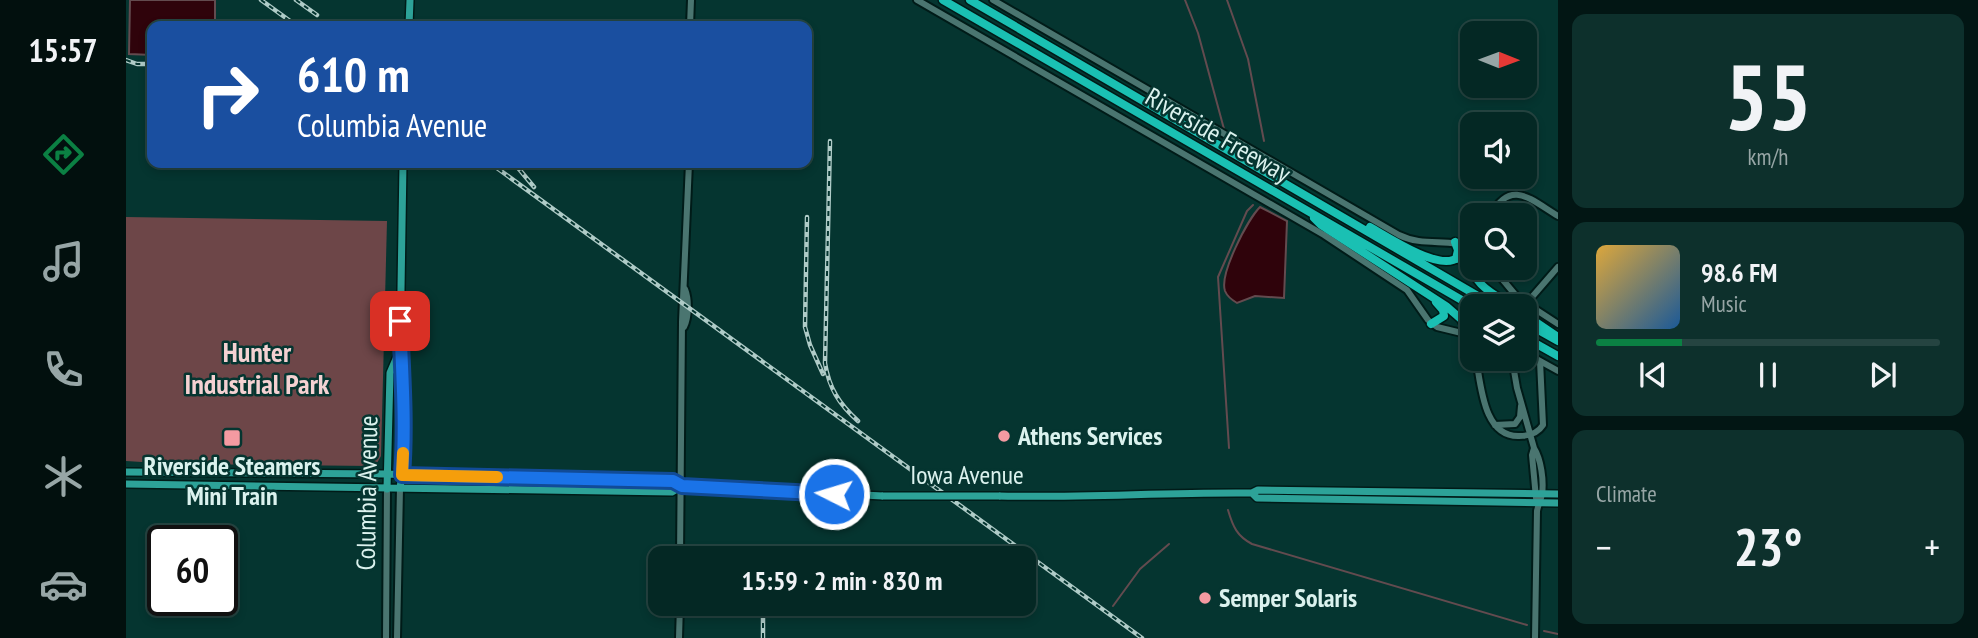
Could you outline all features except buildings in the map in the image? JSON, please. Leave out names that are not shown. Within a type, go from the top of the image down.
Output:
[{"type":"highway","name":"Riverside Freeway","points":[[943,0],[1460,299]]},
{"type":"highway","name":"Riverside Freeway","points":[[970,0],[1476,294]]},
{"type":"highway","points":[[1314,199],[1430,258],[1446,261],[1460,256]]},
{"type":"highway","points":[[1308,211],[1321,225],[1429,295],[1460,319]]},
{"type":"highway","points":[[1455,242],[1458,250],[1456,259]]},
{"type":"highway","points":[[1477,280],[1494,294]]},
{"type":"highway","points":[[1429,295],[1444,313],[1442,318],[1431,324]]},
{"type":"highway","points":[[1537,322],[1558,339]]},
{"type":"highway","points":[[1537,329],[1558,339]]},
{"type":"highway","points":[[1537,344],[1558,356]]},
{"type":"main road","points":[[409,21],[410,0]]},
{"type":"main road","points":[[690,21],[691,0]]},
{"type":"main road","points":[[917,0],[1324,235],[1399,284],[1413,298],[1431,324],[1442,330],[1460,334]]},
{"type":"main road","points":[[993,0],[1399,235],[1417,242],[1460,243]]},
{"type":"main road","name":"Columbia Avenue","points":[[396,638],[402,475],[403,373],[400,352],[403,168]]},
{"type":"main road","points":[[680,546],[683,303],[689,168]]},
{"type":"main road","points":[[1499,203],[1503,198],[1517,194],[1536,203]]},
{"type":"main road","points":[[1537,203],[1558,216]]},
{"type":"main road","points":[[1535,294],[1558,267]]},
{"type":"main road","points":[[1503,280],[1518,298],[1558,324]]},
{"type":"main road","name":"Columbia Avenue","points":[[386,638],[390,373],[400,352]]},
{"type":"main road","points":[[1537,359],[1558,371]]},
{"type":"main road","points":[[1478,371],[1485,405],[1495,425],[1511,436],[1532,434],[1543,425],[1540,361]]},
{"type":"main road","points":[[1513,371],[1532,434],[1532,455],[1538,493],[1535,638]]},
{"type":"main road","points":[[1495,425],[1515,424],[1520,417],[1521,402]]},
{"type":"main road","name":"Iowa Avenue","points":[[126,472],[387,474],[673,481],[682,486],[883,496],[1078,498],[1164,492],[1251,493],[1258,490],[1558,494]]},
{"type":"main road","name":"Iowa Avenue","points":[[126,484],[672,492],[682,486]]},
{"type":"main road","name":"Iowa Avenue","points":[[1251,493],[1257,498],[1558,503]]},
{"type":"main road","points":[[386,610],[398,611]]},
{"type":"main road","points":[[679,638],[680,616]]},
{"type":"main road","points":[[386,638],[396,638]]},
{"type":"shaded area","points":[[130,0],[215,0],[215,21],[147,21],[147,55],[129,54]]},
{"type":"shaded area","points":[[1260,207],[1287,221],[1284,298],[1255,296],[1237,303],[1225,291],[1226,272],[1242,234]]},
{"type":"shaded area","points":[[126,217],[387,221],[381,456],[377,463],[371,466],[126,461]]},
{"type":"waterway","points":[[1185,0],[1198,33],[1224,129]]},
{"type":"waterway","points":[[1227,0],[1248,59],[1264,141]]},
{"type":"waterway","points":[[1229,448],[1218,277],[1247,211],[1253,205]]},
{"type":"waterway","points":[[1228,510],[1236,530],[1252,544],[1527,625]]},
{"type":"waterway","points":[[1113,606],[1140,569],[1169,544]]},
{"type":"waterway","points":[[1544,631],[1558,634]]},
{"type":"railway","points":[[261,0],[290,21]]},
{"type":"railway","points":[[296,0],[317,15]]},
{"type":"railway","points":[[126,60],[147,64]]},
{"type":"railway","points":[[830,141],[825,363],[836,395],[858,421]]},
{"type":"railway","points":[[497,168],[1142,638]]},
{"type":"railway","points":[[518,168],[534,187]]},
{"type":"railway","points":[[807,217],[805,327],[823,374]]},
{"type":"railway","points":[[763,616],[763,638]]},
{"type":"slow traffic","points":[[403,453],[402,475],[497,477]]},
{"type":"place","name":"Athens Services","points":[[1004,436]]},
{"type":"place","name":"Riverside Steamers Mini Train","points":[[232,438]]},
{"type":"place","name":"Semper Solaris","points":[[1205,598]]},
{"type":"district","name":"Hunter Industrial Park","points":[[257,368]]},
{"type":"route","points":[[400,321],[403,373],[402,475],[673,481],[682,486],[834,494]]}]
